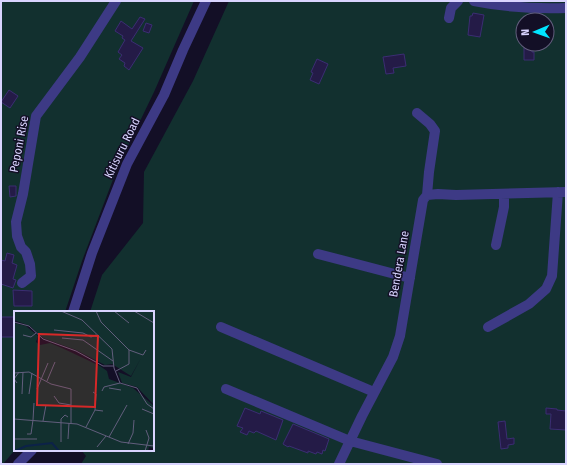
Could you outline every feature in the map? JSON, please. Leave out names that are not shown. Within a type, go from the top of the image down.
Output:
[{"type":"street","name":"Peponi Rise","points":[[22,283],[31,276],[30,264],[26,252],[21,247],[17,236],[16,222],[23,194],[36,116],[80,57],[116,1]]},
{"type":"street","name":"Kitisuru Road","points":[[73,311],[92,253],[127,164],[164,95],[206,1]]},
{"type":"street","points":[[448,18],[451,8],[458,1]]},
{"type":"street","points":[[474,1],[492,5],[523,4],[539,8],[566,8]]},
{"type":"street","name":"Bendera Lane","points":[[339,464],[393,357],[400,336],[424,200],[427,195],[428,172],[435,131],[430,124],[417,113]]},
{"type":"street","points":[[427,195],[562,192],[552,276],[546,289],[529,304],[488,327]]},
{"type":"street","points":[[496,245],[504,207],[504,194]]},
{"type":"street","points":[[318,254],[410,278]]},
{"type":"street","points":[[221,327],[374,392]]},
{"type":"street","points":[[226,389],[350,441],[437,464]]},
{"type":"street","points":[[18,464],[31,451]]},
{"type":"green space","points":[[1,1],[194,1],[154,92],[117,169],[82,261],[65,311],[14,311],[14,451],[3,464],[1,464]]},
{"type":"green space","points":[[229,1],[566,1],[566,464],[81,464],[86,456],[82,451],[154,451],[154,311],[90,311],[102,275],[143,223],[144,172],[193,81]]},
{"type":"building","points":[[473,13],[484,15],[480,37],[468,35],[470,16],[472,16]]},
{"type":"building","points":[[140,17],[145,19],[131,41],[143,48],[129,70],[124,66],[125,63],[119,59],[122,55],[118,52],[125,40],[122,38],[123,36],[115,31],[121,21],[132,29]]},
{"type":"building","points":[[146,23],[152,25],[149,33],[143,31]]},
{"type":"building","points":[[524,52],[534,52],[534,60],[524,60]]},
{"type":"building","points":[[404,54],[406,66],[393,68],[394,73],[386,74],[383,57]]},
{"type":"building","points":[[317,59],[328,64],[319,84],[310,80],[313,73],[311,72]]},
{"type":"building","points":[[9,90],[18,96],[10,108],[1,102]]},
{"type":"building","points":[[9,186],[16,186],[16,196],[10,197]]},
{"type":"building","points":[[7,253],[14,255],[12,263],[17,265],[13,279],[16,280],[13,288],[1,284],[1,260],[5,261]]},
{"type":"building","points":[[13,290],[32,291],[32,306],[14,306]]},
{"type":"building","points":[[1,317],[14,317],[14,337],[1,337]]},
{"type":"building","points":[[245,408],[260,414],[261,411],[283,420],[276,440],[256,431],[254,433],[249,431],[247,435],[240,432],[243,428],[237,426]]},
{"type":"building","points":[[546,408],[566,411],[566,430],[550,429],[551,414],[546,414]]},
{"type":"building","points":[[505,421],[507,439],[514,438],[514,444],[508,445],[508,448],[501,449],[498,422]]},
{"type":"building","points":[[293,424],[329,439],[325,451],[323,450],[322,454],[317,452],[316,454],[308,451],[308,453],[283,444]]}]
